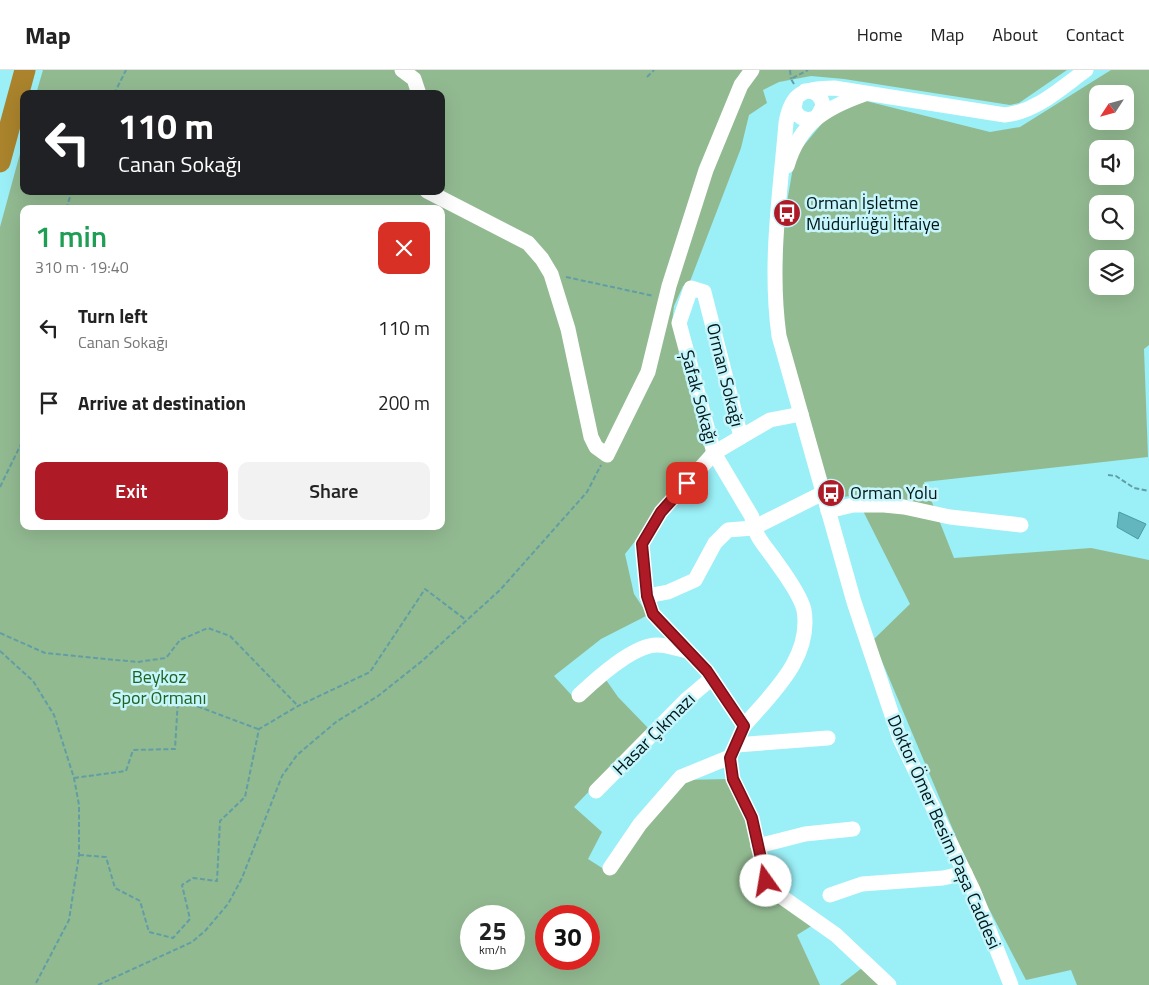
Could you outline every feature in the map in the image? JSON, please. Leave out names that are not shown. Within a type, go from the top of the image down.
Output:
[{"type":"highway","points":[[0,162],[25,70]]},
{"type":"street","points":[[402,70],[414,79],[418,90]]},
{"type":"street","points":[[435,195],[528,243],[542,259],[551,274],[568,329],[591,437],[596,447],[607,454],[648,372],[666,299],[706,170],[741,85],[752,70]]},
{"type":"street","points":[[868,93],[841,102],[817,117],[807,120],[799,116],[794,109],[800,94],[812,88],[834,88],[868,93],[1005,115],[1020,113],[1032,108],[1086,70]]},
{"type":"street","points":[[782,184],[794,147],[801,134],[817,117],[823,106],[820,97],[813,91],[800,94]]},
{"type":"street","name":"Doktor Ömer Besim Paşa Caddesi","points":[[800,94],[788,112],[786,123],[782,184],[773,261],[774,301],[779,336],[854,602],[900,739],[965,873],[1011,985]]},
{"type":"street","name":"Orman Sokağı","points":[[679,323],[691,288],[704,292],[741,437],[770,420],[800,414]]},
{"type":"street","name":"Şafak Sokağı","points":[[679,323],[714,453],[752,517],[753,528],[786,575],[804,609],[804,631],[796,662],[744,726],[733,751]]},
{"type":"street","points":[[741,437],[714,453],[661,512],[642,544],[647,596],[653,614],[712,678],[744,726]]},
{"type":"street","points":[[647,596],[668,592],[695,580],[715,543],[728,530],[753,528],[823,493]]},
{"type":"street","points":[[828,511],[853,505],[884,504],[950,517],[1021,525]]},
{"type":"street","points":[[579,695],[602,673],[632,654],[656,645],[688,651]]},
{"type":"street","name":"Hasar Çıkmazı","points":[[596,791],[686,700],[712,678]]},
{"type":"street","points":[[610,868],[640,824],[681,778],[733,751],[828,738]]},
{"type":"street","points":[[733,751],[733,779],[752,818],[766,881],[772,890],[836,935],[889,985]]},
{"type":"street","points":[[758,846],[805,834],[853,829]]},
{"type":"street","points":[[830,895],[862,884],[943,878],[965,873]]},
{"type":"path","points":[[116,90],[126,70]]},
{"type":"path","points":[[647,77],[654,70]]},
{"type":"path","points":[[790,70],[791,79]]},
{"type":"path","points":[[551,274],[666,299]]},
{"type":"path","points":[[0,487],[20,446]]},
{"type":"path","points":[[98,985],[192,942],[205,931],[228,904],[242,878],[282,776],[297,755],[336,722],[378,696],[500,590],[587,492],[607,454]]},
{"type":"path","points":[[1108,475],[1116,476],[1134,488],[1149,491]]},
{"type":"path","points":[[79,855],[106,857],[114,888],[140,901],[149,932],[173,938],[190,919],[182,885],[193,878],[217,881],[220,820],[245,797],[258,729],[298,706],[370,672],[425,589],[467,620]]},
{"type":"path","points":[[0,633],[6,634],[45,653],[137,662],[166,658],[180,640],[208,628],[230,636],[298,706]]},
{"type":"path","points":[[0,651],[33,681],[54,715],[74,778],[79,805],[79,855],[69,920],[35,985]]},
{"type":"path","points":[[74,778],[126,771],[133,750],[175,749],[178,699],[258,729]]},
{"type":"green space","name":"Beykoz Spor Ormanı","points":[[43,70],[1067,70],[1019,103],[1010,105],[844,79],[811,76],[779,82],[763,90],[767,103],[749,115],[741,148],[689,284],[683,286],[674,306],[672,323],[708,448],[625,554],[634,594],[648,615],[601,639],[554,676],[576,700],[604,677],[618,697],[649,729],[574,807],[602,832],[588,859],[610,873],[682,780],[730,779],[750,819],[765,886],[813,925],[797,935],[820,985],[0,985],[0,227],[20,154],[20,195],[445,195],[445,90],[37,90]]},
{"type":"green space","points":[[1111,70],[1149,70],[1149,345],[1144,349],[1148,457],[924,482],[954,558],[1091,548],[1149,560],[1149,985],[1077,985],[1071,970],[1026,980],[975,882],[873,640],[910,604],[855,495],[826,500],[781,322],[783,225],[795,156],[829,115],[866,101],[990,132],[1020,127]]},
{"type":"green space","points":[[862,968],[881,985],[840,985]]},
{"type":"building","points":[[1119,512],[1146,524],[1138,539],[1117,527]]},
{"type":"place","name":"Orman İşletme Müdürlüğü İtfaiye","points":[[787,213]]},
{"type":"place","name":"Orman Yolu","points":[[831,493]]},
{"type":"route","points":[[687,483],[661,512],[642,544],[647,596],[653,614],[707,671],[744,726],[730,758],[733,779],[752,818],[766,881]]}]
